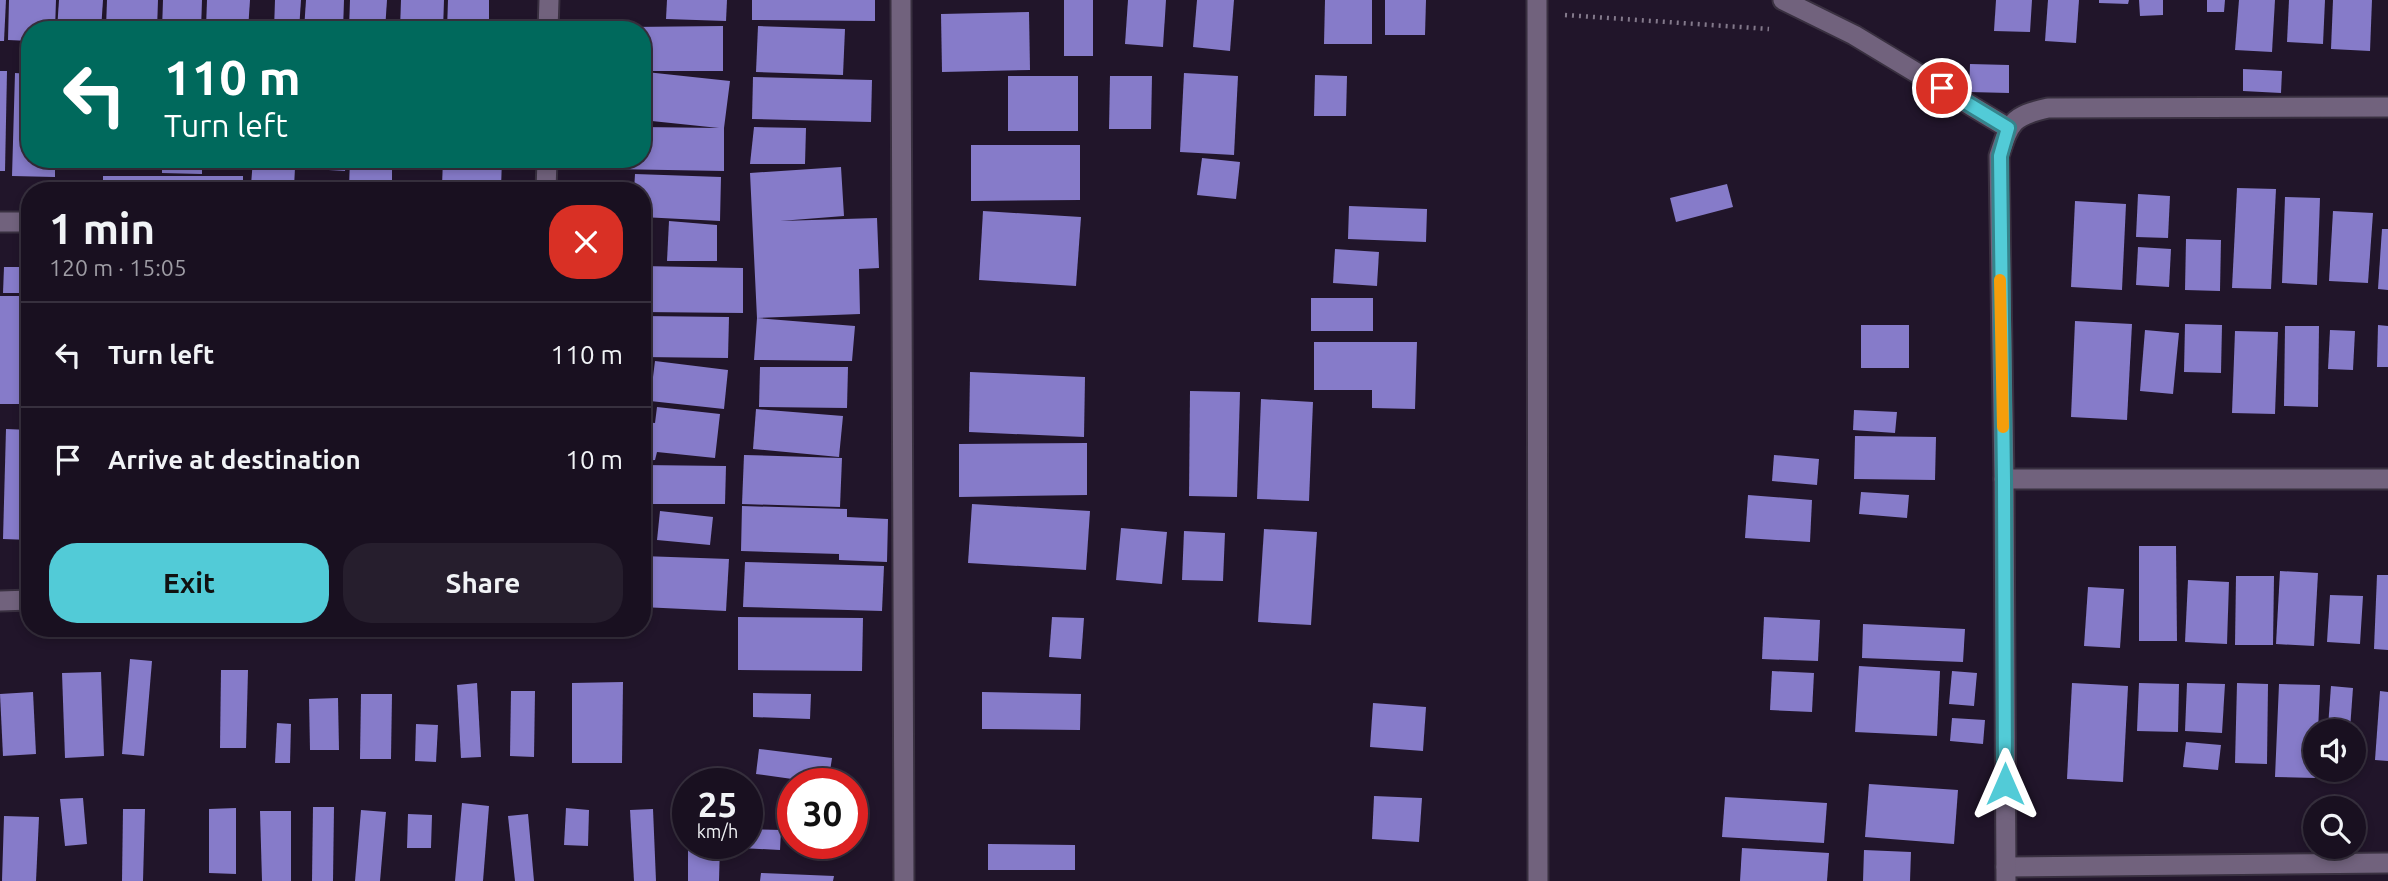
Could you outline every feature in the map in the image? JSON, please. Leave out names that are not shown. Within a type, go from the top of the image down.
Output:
[{"type":"street","points":[[548,21],[549,0]]},
{"type":"street","points":[[901,0],[905,881]]},
{"type":"street","points":[[1783,0],[1854,35],[2008,128]]},
{"type":"street","points":[[1537,6],[1538,881]]},
{"type":"street","points":[[2388,107],[2048,108],[2027,113],[2008,128],[2000,156],[2006,874],[2388,863]]},
{"type":"street","points":[[0,222],[21,222]]},
{"type":"street","points":[[2004,480],[2388,479]]},
{"type":"street","points":[[0,601],[21,600]]},
{"type":"path","points":[[1537,6],[1771,29]]},
{"type":"building","points":[[0,0],[6,0],[4,41],[0,41]]},
{"type":"building","points":[[9,0],[56,0],[55,21],[21,21],[21,41],[8,40]]},
{"type":"building","points":[[59,0],[103,0],[102,21],[58,21]]},
{"type":"building","points":[[107,0],[158,0],[157,21],[106,21]]},
{"type":"building","points":[[163,0],[202,0],[201,21],[162,21]]},
{"type":"building","points":[[207,0],[250,0],[249,21],[206,21]]},
{"type":"building","points":[[275,0],[301,0],[300,21],[274,21]]},
{"type":"building","points":[[306,0],[344,0],[343,21],[305,21]]},
{"type":"building","points":[[350,0],[387,0],[386,21],[349,21]]},
{"type":"building","points":[[401,0],[444,0],[443,21],[400,21]]},
{"type":"building","points":[[448,0],[489,0],[489,21],[447,21]]},
{"type":"building","points":[[667,0],[727,0],[726,21],[666,19]]},
{"type":"building","points":[[752,0],[875,0],[875,21],[752,20]]},
{"type":"building","points":[[1064,0],[1093,0],[1093,56],[1064,56]]},
{"type":"building","points":[[1128,0],[1166,0],[1163,47],[1125,44]]},
{"type":"building","points":[[1197,0],[1234,0],[1230,51],[1193,47]]},
{"type":"building","points":[[1325,0],[1372,0],[1372,44],[1324,44]]},
{"type":"building","points":[[1385,0],[1426,0],[1425,35],[1385,35]]},
{"type":"building","points":[[1996,0],[2032,0],[2030,32],[1994,31]]},
{"type":"building","points":[[2048,0],[2079,0],[2076,43],[2045,41]]},
{"type":"building","points":[[2099,0],[2129,0],[2128,4],[2099,3]]},
{"type":"building","points":[[2139,0],[2163,0],[2163,15],[2140,16]]},
{"type":"building","points":[[2207,0],[2225,0],[2224,12],[2207,12]]},
{"type":"building","points":[[2239,0],[2275,0],[2272,52],[2235,50]]},
{"type":"building","points":[[2289,0],[2325,0],[2323,44],[2287,42]]},
{"type":"building","points":[[2333,0],[2372,0],[2370,51],[2331,49]]},
{"type":"building","points":[[1029,12],[1030,70],[942,72],[941,14]]},
{"type":"building","points":[[723,26],[723,71],[651,71],[651,27]]},
{"type":"building","points":[[758,26],[845,29],[843,75],[756,72]]},
{"type":"building","points":[[1970,64],[2009,65],[2009,93],[1969,92]]},
{"type":"building","points":[[2243,69],[2282,71],[2281,93],[2243,91]]},
{"type":"building","points":[[0,71],[7,71],[5,171],[0,171]]},
{"type":"building","points":[[15,73],[21,73],[21,168],[55,168],[55,177],[12,176]]},
{"type":"building","points":[[651,73],[730,81],[724,128],[724,171],[611,169],[651,168],[651,127],[719,128],[651,121]]},
{"type":"building","points":[[1184,73],[1238,76],[1234,155],[1180,152]]},
{"type":"building","points":[[1315,75],[1347,76],[1346,116],[1314,116]]},
{"type":"building","points":[[1008,76],[1078,76],[1078,131],[1008,131]]},
{"type":"building","points":[[1110,76],[1152,76],[1151,129],[1109,129]]},
{"type":"building","points":[[753,77],[872,80],[871,122],[752,119]]},
{"type":"building","points":[[754,127],[806,128],[805,164],[750,164]]},
{"type":"building","points":[[971,145],[1080,145],[1080,200],[971,201]]},
{"type":"building","points":[[1202,158],[1240,162],[1236,199],[1197,195]]},
{"type":"building","points":[[841,167],[844,216],[780,221],[877,218],[879,268],[859,269],[860,314],[757,318],[750,173]]},
{"type":"building","points":[[162,168],[202,168],[202,174],[162,173]]},
{"type":"building","points":[[252,168],[295,168],[294,182],[251,182]]},
{"type":"building","points":[[295,168],[345,168],[345,171]]},
{"type":"building","points":[[350,168],[392,168],[392,182],[349,182]]},
{"type":"building","points":[[397,168],[432,168],[432,170]]},
{"type":"building","points":[[443,168],[502,168],[501,182],[442,182]]},
{"type":"building","points":[[635,174],[721,177],[720,221],[651,217],[651,182],[635,182]]},
{"type":"building","points":[[103,176],[243,176],[243,182],[103,182]]},
{"type":"building","points":[[1727,184],[1733,207],[1676,222],[1670,198]]},
{"type":"building","points":[[2237,188],[2276,189],[2271,289],[2232,288]]},
{"type":"building","points":[[2138,194],[2170,196],[2168,238],[2136,237]]},
{"type":"building","points":[[2285,197],[2320,198],[2317,285],[2282,283]]},
{"type":"building","points":[[2075,201],[2126,204],[2122,290],[2071,287]]},
{"type":"building","points":[[1349,206],[1427,209],[1426,242],[1348,239]]},
{"type":"building","points":[[983,211],[1081,217],[1076,286],[979,280]]},
{"type":"building","points":[[2333,211],[2373,213],[2368,283],[2329,281]]},
{"type":"building","points":[[669,221],[717,225],[717,261],[667,261]]},
{"type":"building","points":[[2382,229],[2388,229],[2388,290],[2378,289]]},
{"type":"building","points":[[2186,239],[2221,240],[2220,291],[2185,290]]},
{"type":"building","points":[[2138,247],[2171,249],[2169,287],[2136,285]]},
{"type":"building","points":[[1335,249],[1379,252],[1377,286],[1333,283]]},
{"type":"building","points":[[651,266],[743,268],[743,313],[651,312]]},
{"type":"building","points":[[4,267],[21,267],[21,293],[3,293]]},
{"type":"building","points":[[0,296],[21,296],[21,404],[0,404]]},
{"type":"building","points":[[1311,298],[1373,298],[1373,331],[1311,331]]},
{"type":"building","points":[[651,316],[729,317],[728,358],[651,357]]},
{"type":"building","points":[[757,318],[855,326],[852,361],[754,360]]},
{"type":"building","points":[[2075,321],[2132,324],[2127,420],[2071,417]]},
{"type":"building","points":[[2185,324],[2222,325],[2221,373],[2184,372]]},
{"type":"building","points":[[1861,325],[1909,325],[1909,368],[1861,368]]},
{"type":"building","points":[[2378,325],[2388,326],[2388,367],[2377,367]]},
{"type":"building","points":[[2285,326],[2319,326],[2318,407],[2284,406]]},
{"type":"building","points":[[2145,330],[2179,333],[2173,394],[2140,391]]},
{"type":"building","points":[[2330,330],[2355,331],[2353,370],[2328,369]]},
{"type":"building","points":[[2235,331],[2278,332],[2275,414],[2232,413]]},
{"type":"building","points":[[1314,342],[1417,342],[1415,409],[1372,408],[1372,390],[1314,390]]},
{"type":"building","points":[[655,361],[728,370],[724,409],[651,401]]},
{"type":"building","points":[[760,367],[848,367],[847,408],[759,407]]},
{"type":"building","points":[[970,372],[1085,377],[1084,437],[969,432]]},
{"type":"building","points":[[1190,391],[1240,392],[1237,497],[1189,496]]},
{"type":"building","points":[[1261,399],[1313,402],[1309,501],[1257,499]]},
{"type":"building","points":[[657,407],[720,414],[715,458],[657,452],[655,460],[651,460],[651,423],[655,423]]},
{"type":"building","points":[[756,409],[843,416],[839,457],[753,449]]},
{"type":"building","points":[[1854,410],[1897,412],[1895,433],[1853,430]]},
{"type":"building","points":[[6,429],[21,430],[21,540],[3,539]]},
{"type":"building","points":[[1855,436],[1936,437],[1935,480],[1854,479]]},
{"type":"building","points":[[1087,443],[1087,495],[959,497],[959,444]]},
{"type":"building","points":[[744,455],[842,458],[840,507],[742,504]]},
{"type":"building","points":[[1774,455],[1819,459],[1817,485],[1772,481]]},
{"type":"building","points":[[651,465],[726,466],[725,504],[651,504]]},
{"type":"building","points":[[1861,492],[1909,495],[1907,518],[1859,514]]},
{"type":"building","points":[[1748,495],[1812,500],[1810,542],[1745,538]]},
{"type":"building","points":[[972,504],[1090,511],[1086,570],[968,563]]},
{"type":"building","points":[[742,506],[847,509],[847,517],[888,519],[887,562],[839,560],[839,554],[741,551]]},
{"type":"building","points":[[660,511],[713,517],[710,545],[657,540]]},
{"type":"building","points":[[1121,528],[1167,532],[1162,584],[1116,580]]},
{"type":"building","points":[[1264,529],[1317,532],[1311,625],[1258,622]]},
{"type":"building","points":[[1184,531],[1225,533],[1223,581],[1182,580]]},
{"type":"building","points":[[2139,546],[2176,546],[2177,641],[2139,641]]},
{"type":"building","points":[[651,556],[729,559],[726,611],[651,607]]},
{"type":"building","points":[[745,562],[884,566],[882,611],[743,607]]},
{"type":"building","points":[[2280,571],[2318,573],[2314,646],[2276,644]]},
{"type":"building","points":[[2377,575],[2388,575],[2388,650],[2374,649]]},
{"type":"building","points":[[2236,576],[2274,576],[2273,645],[2235,645]]},
{"type":"building","points":[[2188,580],[2229,582],[2227,644],[2185,642]]},
{"type":"building","points":[[2088,587],[2124,589],[2120,648],[2084,646]]},
{"type":"building","points":[[2330,595],[2363,596],[2360,644],[2327,642]]},
{"type":"building","points":[[738,617],[863,618],[862,671],[738,670]]},
{"type":"building","points":[[1052,617],[1084,618],[1081,659],[1049,657]]},
{"type":"building","points":[[1764,617],[1820,620],[1818,661],[1762,659]]},
{"type":"building","points":[[1863,624],[1965,629],[1963,662],[1862,658]]},
{"type":"building","points":[[130,659],[152,661],[144,756],[122,754]]},
{"type":"building","points":[[1859,666],[1940,671],[1937,736],[1855,732]]},
{"type":"building","points":[[221,670],[248,670],[246,748],[220,748]]},
{"type":"building","points":[[1772,671],[1814,673],[1812,712],[1770,710]]},
{"type":"building","points":[[1952,671],[1977,673],[1974,706],[1949,704]]},
{"type":"building","points":[[101,672],[104,756],[65,758],[62,673]]},
{"type":"building","points":[[623,682],[622,763],[572,763],[572,683]]},
{"type":"building","points":[[477,683],[481,757],[461,758],[457,685]]},
{"type":"building","points":[[2072,683],[2128,686],[2123,782],[2067,779]]},
{"type":"building","points":[[2139,683],[2179,684],[2178,732],[2137,731]]},
{"type":"building","points":[[2187,683],[2225,684],[2222,733],[2185,731]]},
{"type":"building","points":[[2237,683],[2268,684],[2267,764],[2235,763]]},
{"type":"building","points":[[2279,684],[2320,685],[2319,719],[2303,719],[2303,778],[2275,777]]},
{"type":"building","points":[[2331,686],[2353,688],[2351,719],[2329,719]]},
{"type":"building","points":[[511,691],[535,691],[534,757],[510,756]]},
{"type":"building","points":[[2380,691],[2388,692],[2388,761],[2375,760]]},
{"type":"building","points":[[33,692],[36,754],[3,756],[0,694]]},
{"type":"building","points":[[982,692],[1081,694],[1080,730],[982,729]]},
{"type":"building","points":[[753,693],[811,694],[810,719],[753,717]]},
{"type":"building","points":[[361,694],[392,694],[391,759],[360,759]]},
{"type":"building","points":[[338,698],[339,750],[310,750],[309,699]]},
{"type":"building","points":[[1373,703],[1426,707],[1423,751],[1370,747]]},
{"type":"building","points":[[1952,718],[1985,720],[1983,744],[1950,741]]},
{"type":"building","points":[[277,723],[291,724],[290,763],[275,763]]},
{"type":"building","points":[[416,724],[438,725],[436,762],[415,761]]},
{"type":"building","points":[[2186,742],[2221,745],[2218,770],[2183,767]]},
{"type":"building","points":[[759,749],[832,758],[830,768],[777,768],[777,777],[763,775],[763,768],[757,768]]},
{"type":"building","points":[[1869,784],[1958,790],[1954,844],[1865,837]]},
{"type":"building","points":[[1374,796],[1422,798],[1419,842],[1372,839]]},
{"type":"building","points":[[1725,797],[1827,803],[1824,843],[1722,837]]},
{"type":"building","points":[[83,798],[87,844],[65,846],[60,799]]},
{"type":"building","points":[[462,803],[489,806],[483,881],[455,881]]},
{"type":"building","points":[[313,807],[334,807],[333,881],[312,881]]},
{"type":"building","points":[[236,808],[236,874],[209,873],[209,809]]},
{"type":"building","points":[[566,808],[589,810],[588,846],[564,845]]},
{"type":"building","points":[[123,809],[145,809],[143,881],[122,881]]},
{"type":"building","points":[[653,809],[656,881],[634,881],[630,810]]},
{"type":"building","points":[[361,810],[386,812],[380,881],[355,881]]},
{"type":"building","points":[[260,811],[291,811],[291,881],[262,881]]},
{"type":"building","points":[[408,814],[432,815],[431,848],[407,848]]},
{"type":"building","points":[[528,814],[534,881],[515,881],[508,816]]},
{"type":"building","points":[[4,816],[39,817],[36,881],[2,881]]},
{"type":"building","points":[[763,829],[777,830],[777,850],[763,849]]},
{"type":"building","points":[[988,844],[1075,845],[1075,870],[988,870]]},
{"type":"building","points":[[1742,848],[1829,853],[1827,881],[1740,881]]},
{"type":"building","points":[[1864,850],[1911,852],[1910,881],[1863,881]]},
{"type":"building","points":[[688,859],[720,859],[719,881],[688,881]]},
{"type":"building","points":[[761,873],[834,876],[833,881],[760,881]]},
{"type":"slow traffic","points":[[2000,280],[2003,427]]},
{"type":"route","points":[[1942,88],[2008,128],[2000,156],[2005,784]]}]
